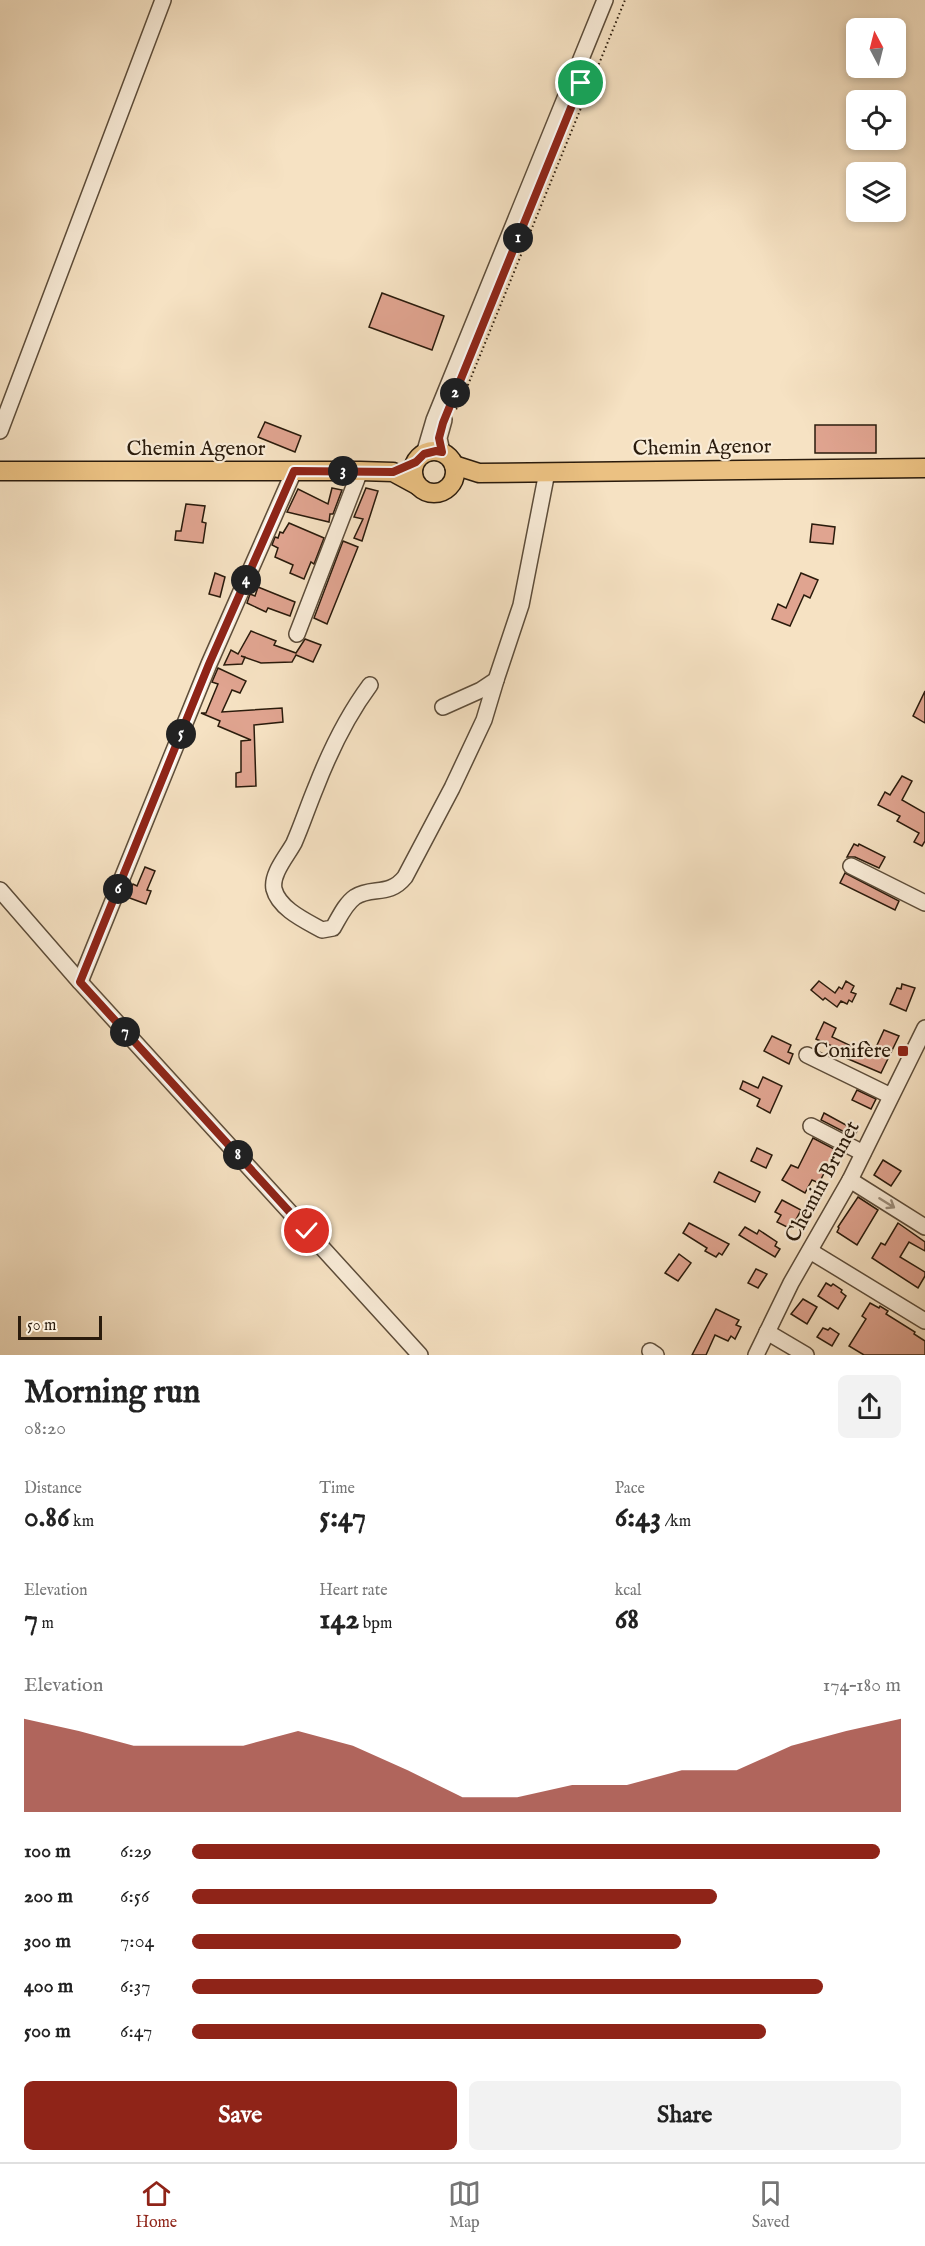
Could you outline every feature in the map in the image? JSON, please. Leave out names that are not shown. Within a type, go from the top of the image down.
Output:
[{"type":"main road","name":"Chemin Agenor","points":[[393,472],[427,492],[439,493],[450,487],[438,463]]},
{"type":"main road","name":"Chemin Agenor","points":[[0,471],[393,472],[438,463],[479,473],[925,468]]},
{"type":"main road","points":[[417,485],[413,474],[438,463]]},
{"type":"street","points":[[0,431],[163,0]]},
{"type":"street","points":[[438,463],[434,420],[605,0]]},
{"type":"street","points":[[438,463],[439,438],[447,413],[615,0]]},
{"type":"street","points":[[80,982],[209,664],[294,471]]},
{"type":"street","points":[[297,634],[360,471]]},
{"type":"street","points":[[370,685],[342,730],[294,842],[276,874],[274,884],[281,901],[298,916],[322,930],[333,928],[353,898],[388,890],[399,885],[452,788],[484,720],[521,606],[547,472]]},
{"type":"street","points":[[443,707],[481,690],[496,680]]},
{"type":"street","points":[[851,866],[925,903]]},
{"type":"street","points":[[0,890],[80,982],[420,1355]]},
{"type":"street","name":"Chemin Brunet","points":[[756,1355],[791,1283],[850,1180],[925,1028]]},
{"type":"street","points":[[807,1055],[891,1096]]},
{"type":"street","points":[[811,1126],[863,1153]]},
{"type":"street","points":[[850,1180],[925,1227]]},
{"type":"street","points":[[810,1251],[925,1321]]},
{"type":"street","points":[[767,1332],[806,1355]]},
{"type":"path","points":[[447,413],[459,407],[625,0]]},
{"type":"building","points":[[382,293],[444,316],[432,350],[369,327]]},
{"type":"building","points":[[265,422],[301,436],[295,452],[258,437]]},
{"type":"building","points":[[815,425],[876,425],[876,453],[815,453]]},
{"type":"building","points":[[332,488],[342,490],[333,514],[330,514],[329,522],[287,512],[298,489],[328,504]]},
{"type":"building","points":[[366,488],[378,491],[362,541],[354,538],[363,519],[354,517]]},
{"type":"building","points":[[186,504],[205,506],[202,522],[206,523],[203,543],[175,540],[176,531],[181,531]]},
{"type":"building","points":[[289,523],[324,538],[314,564],[311,562],[304,579],[290,573],[293,565],[275,557],[278,548],[272,545],[275,537],[278,538],[280,532],[283,533]]},
{"type":"building","points":[[812,524],[835,527],[833,544],[810,542]]},
{"type":"building","points":[[343,541],[358,547],[327,624],[314,618]]},
{"type":"building","points":[[215,573],[225,577],[220,597],[209,594]]},
{"type":"building","points":[[801,573],[818,580],[810,598],[804,595],[790,626],[772,619],[778,604],[786,608]]},
{"type":"building","points":[[258,587],[295,602],[290,616],[268,608],[266,612],[247,603],[250,594],[255,596]]},
{"type":"building","points":[[251,631],[276,641],[274,645],[296,653],[305,639],[321,645],[313,662],[296,655],[292,662],[261,663],[245,657],[242,664],[224,665],[231,650],[238,654]]},
{"type":"building","points":[[218,668],[246,681],[240,693],[232,690],[222,712],[282,708],[283,722],[254,725],[256,786],[236,787],[236,773],[241,772],[241,741],[251,740],[218,726],[220,721],[201,713],[206,713],[218,684],[212,682]]},
{"type":"building","points":[[925,691],[925,723],[913,716]]},
{"type":"building","points":[[902,776],[912,781],[902,800],[925,813],[925,841],[922,846],[914,842],[919,833],[897,821],[900,816],[878,805],[885,792],[890,795]]},
{"type":"building","points":[[854,844],[858,846],[859,844],[885,857],[879,868],[855,857],[847,857]]},
{"type":"building","points":[[145,867],[155,871],[147,890],[151,891],[146,904],[127,897],[133,884],[137,886]]},
{"type":"building","points":[[845,873],[899,901],[895,910],[840,883]]},
{"type":"building","points":[[819,981],[835,993],[839,987],[842,989],[846,981],[854,986],[851,992],[856,994],[852,1002],[849,1000],[847,1004],[841,1001],[837,1007],[825,998],[823,1000],[811,990]]},
{"type":"building","points":[[902,984],[915,988],[906,1011],[890,1004],[897,988],[901,989]]},
{"type":"building","points":[[824,1022],[836,1028],[832,1037],[872,1056],[884,1030],[899,1036],[881,1073],[839,1055],[841,1050],[816,1039]]},
{"type":"building","points":[[772,1036],[791,1045],[788,1052],[793,1054],[789,1064],[764,1051]]},
{"type":"building","points":[[763,1077],[782,1086],[770,1113],[757,1106],[760,1099],[740,1089],[743,1081],[758,1088]]},
{"type":"building","points":[[857,1090],[876,1099],[871,1109],[852,1100]]},
{"type":"building","points":[[824,1113],[857,1131],[854,1137],[821,1120]]},
{"type":"building","points":[[813,1138],[836,1150],[819,1183],[812,1180],[805,1193],[782,1180],[791,1165],[798,1168]]},
{"type":"building","points":[[757,1148],[772,1155],[766,1168],[751,1161]]},
{"type":"building","points":[[883,1160],[901,1171],[891,1186],[874,1175]]},
{"type":"building","points":[[719,1172],[760,1192],[755,1202],[714,1182]]},
{"type":"building","points":[[858,1197],[878,1210],[857,1245],[837,1232]]},
{"type":"building","points":[[782,1200],[801,1210],[791,1229],[777,1222],[781,1215],[775,1212]]},
{"type":"building","points":[[689,1223],[729,1244],[722,1255],[719,1253],[716,1257],[705,1251],[707,1248],[683,1233]]},
{"type":"building","points":[[898,1223],[925,1242],[925,1251],[909,1242],[900,1257],[925,1272],[918,1288],[872,1258],[881,1243],[885,1245]]},
{"type":"building","points":[[745,1227],[757,1234],[759,1230],[777,1242],[775,1246],[780,1249],[775,1257],[739,1235]]},
{"type":"building","points":[[679,1254],[691,1263],[678,1281],[665,1273]]},
{"type":"building","points":[[756,1269],[767,1274],[758,1288],[748,1283]]},
{"type":"building","points":[[826,1283],[831,1286],[833,1284],[846,1296],[838,1309],[818,1296]]},
{"type":"building","points":[[803,1299],[817,1307],[807,1324],[791,1314]]},
{"type":"building","points":[[870,1303],[888,1311],[886,1314],[925,1341],[925,1355],[864,1355],[849,1346],[866,1319],[862,1316]]},
{"type":"building","points":[[716,1309],[739,1320],[736,1325],[741,1327],[735,1339],[731,1336],[728,1341],[715,1335],[706,1355],[692,1355]]},
{"type":"building","points":[[823,1328],[828,1330],[830,1328],[839,1334],[832,1346],[817,1337]]},
{"type":"place","name":"Conifère","points":[[903,1051]]},
{"type":"route","points":[[307,1231],[80,982],[209,664],[294,471],[393,472],[416,462],[424,454],[442,452],[439,438],[443,423],[581,83]]}]
